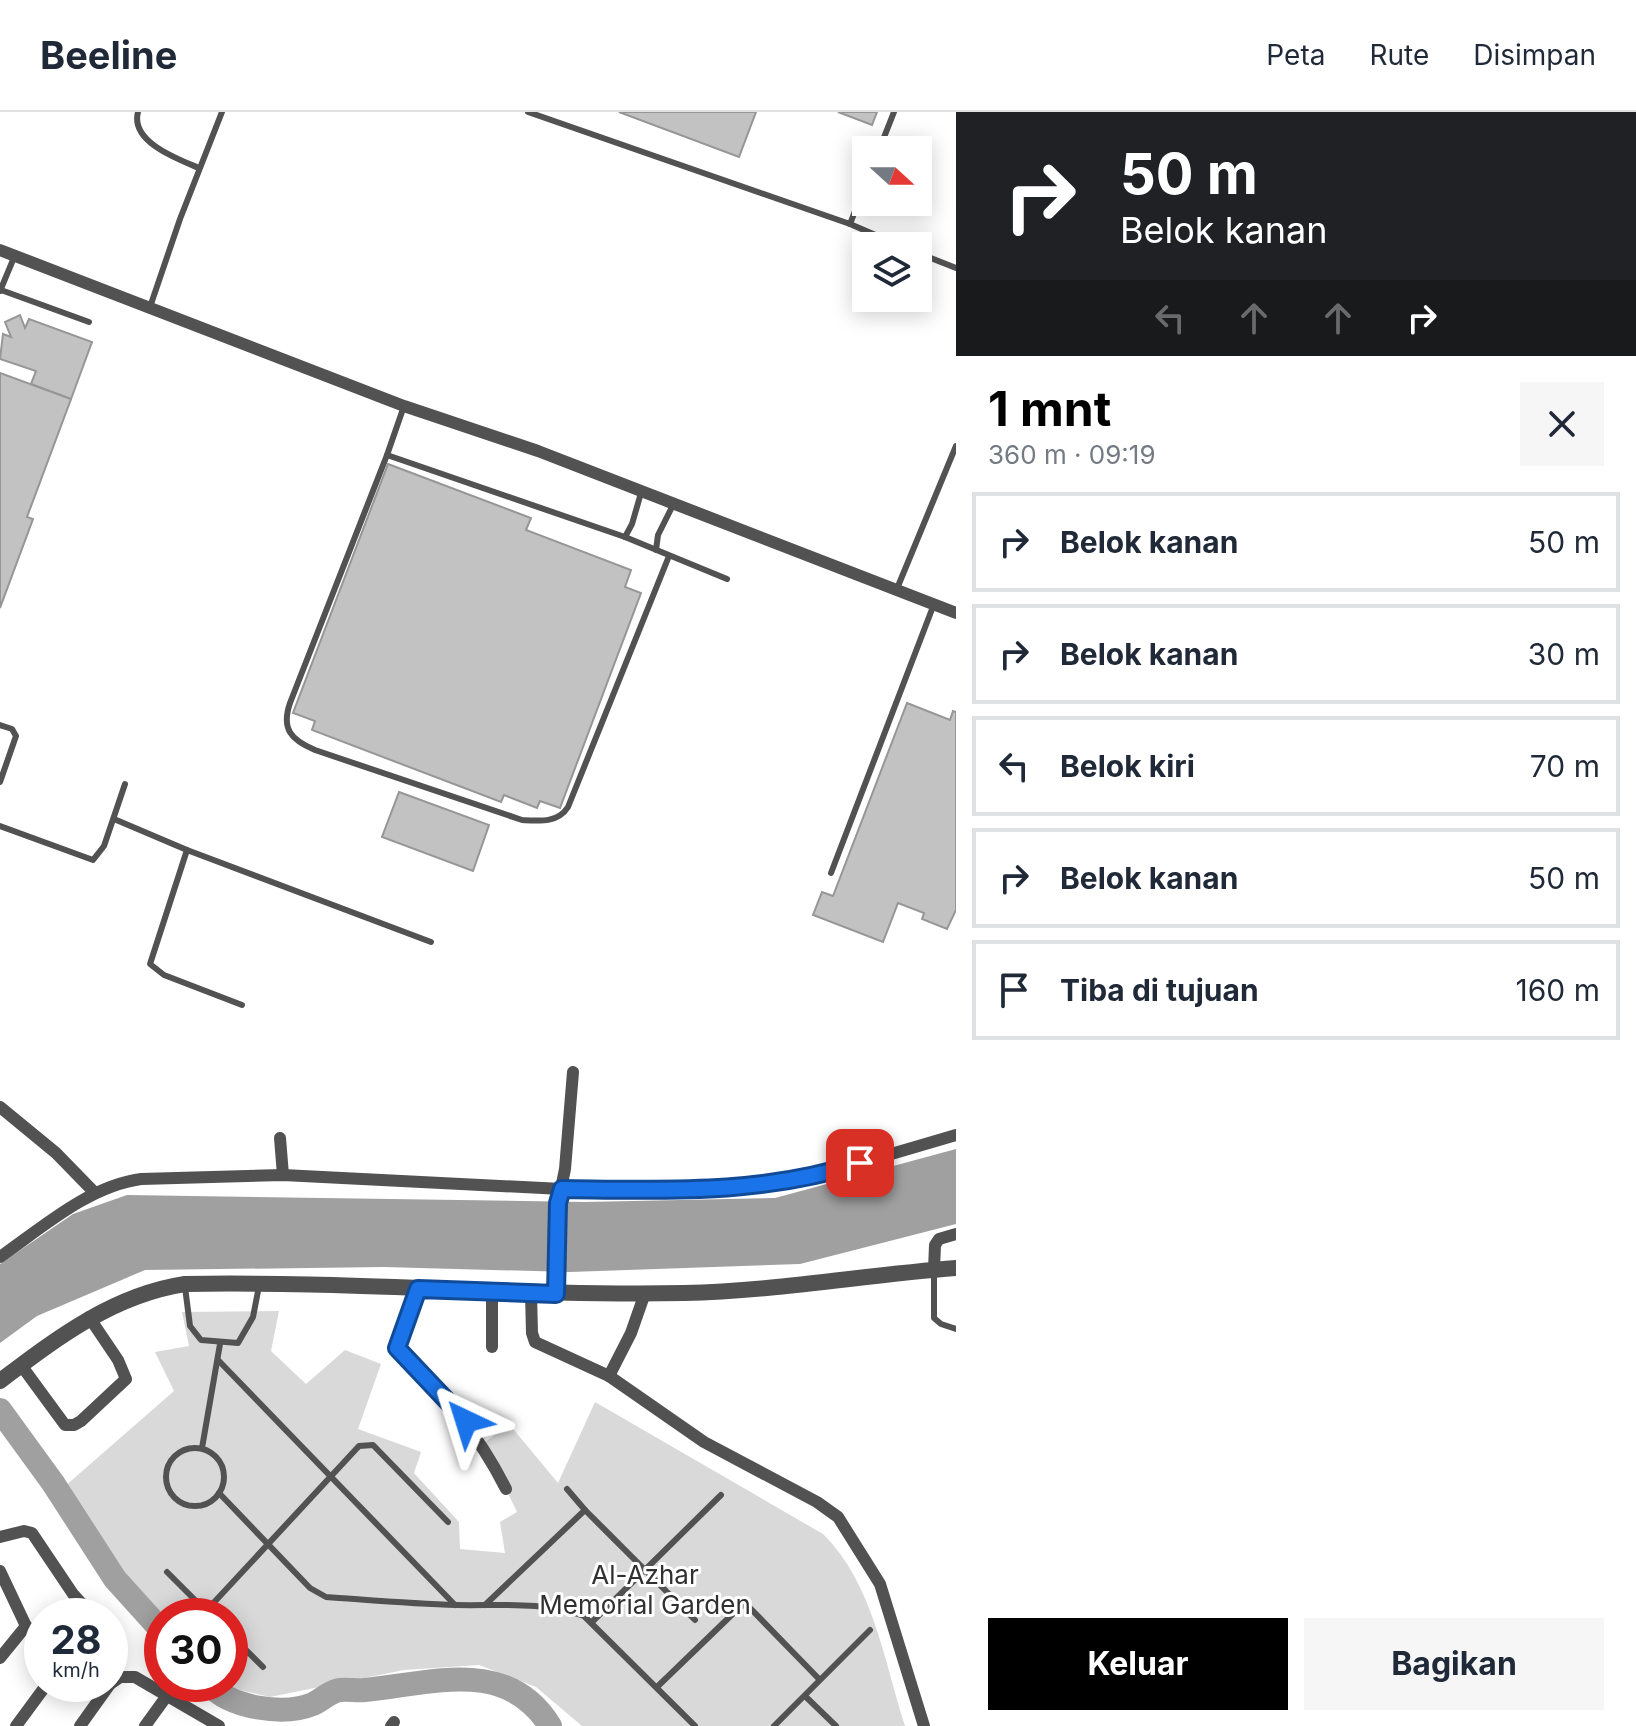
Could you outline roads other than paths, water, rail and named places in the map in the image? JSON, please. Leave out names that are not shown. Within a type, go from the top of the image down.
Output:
[{"type":"street","points":[[0,250],[404,406],[538,451],[956,613]]},
{"type":"street","points":[[556,1294],[558,1203],[573,1072]]},
{"type":"street","points":[[0,1107],[56,1153],[95,1193]]},
{"type":"street","points":[[0,1257],[95,1193],[118,1182],[141,1179],[283,1175],[562,1189],[757,1187],[806,1179],[956,1135]]},
{"type":"street","points":[[280,1138],[283,1175]]},
{"type":"street","points":[[934,1270],[935,1245],[939,1239],[956,1234]]},
{"type":"street","points":[[0,1381],[89,1317],[162,1287],[185,1284],[556,1294],[645,1293],[758,1289],[956,1268]]},
{"type":"street","points":[[418,1289],[397,1348],[466,1421],[482,1443],[506,1489]]},
{"type":"street","points":[[492,1292],[492,1347]]},
{"type":"street","points":[[531,1293],[535,1342],[609,1376],[704,1442],[817,1502],[838,1517],[880,1584],[924,1726]]},
{"type":"street","points":[[609,1376],[631,1333],[645,1293]]},
{"type":"street","points":[[21,1365],[65,1425],[81,1421],[126,1379],[118,1360],[89,1317]]},
{"type":"street","points":[[0,1537],[24,1531],[32,1533],[77,1598]]},
{"type":"street","points":[[0,1571],[24,1622]]},
{"type":"street","points":[[0,1658],[24,1628]]},
{"type":"street","points":[[16,1726],[34,1702]]},
{"type":"street","points":[[80,1726],[97,1702]]},
{"type":"street","points":[[145,1726],[162,1702]]},
{"type":"street","points":[[174,1702],[211,1724]]},
{"type":"lane","points":[[138,112],[136,119],[140,129],[159,149],[199,168]]},
{"type":"lane","points":[[150,308],[222,112]]},
{"type":"lane","points":[[528,112],[869,232]]},
{"type":"lane","points":[[885,136],[894,112]]},
{"type":"lane","points":[[850,224],[853,216]]},
{"type":"lane","points":[[15,255],[0,290],[89,322]]},
{"type":"lane","points":[[932,259],[956,268]]},
{"type":"lane","points":[[404,406],[287,713],[286,724],[292,737],[315,750],[522,820],[548,821],[564,813],[669,556]]},
{"type":"lane","points":[[896,591],[956,446]]},
{"type":"lane","points":[[387,455],[625,537],[727,579]]},
{"type":"lane","points":[[625,537],[641,493]]},
{"type":"lane","points":[[656,550],[658,535],[673,505]]},
{"type":"lane","points":[[831,873],[934,604]]},
{"type":"lane","points":[[0,725],[16,733],[0,782]]},
{"type":"lane","points":[[0,826],[93,860],[104,846],[125,784]]},
{"type":"lane","points":[[114,819],[187,850],[431,942]]},
{"type":"lane","points":[[187,850],[151,957],[151,966],[164,975],[242,1005]]},
{"type":"lane","points":[[934,1270],[934,1318],[956,1329]]},
{"type":"lane","points":[[185,1284],[190,1326],[201,1340],[220,1344],[238,1343],[244,1339],[253,1317],[259,1285]]},
{"type":"lane","points":[[202,1448],[220,1344]]},
{"type":"lane","points":[[218,1360],[455,1605]]},
{"type":"lane","points":[[222,1598],[269,1542],[359,1446],[373,1445],[448,1522]]},
{"type":"lane","points":[[202,1448],[210,1452],[222,1466],[223,1484],[219,1493],[212,1501],[192,1506],[181,1503],[167,1488],[167,1467],[173,1457],[181,1451],[202,1448]]},
{"type":"lane","points":[[567,1489],[644,1572],[695,1620]]},
{"type":"lane","points":[[219,1493],[310,1588],[326,1597],[455,1605],[529,1604],[564,1609],[592,1622],[695,1726]]},
{"type":"lane","points":[[592,1622],[721,1495]]},
{"type":"lane","points":[[485,1605],[585,1510]]},
{"type":"lane","points":[[167,1572],[194,1598]]},
{"type":"lane","points":[[657,1687],[742,1605],[750,1608],[819,1679]]},
{"type":"lane","points":[[774,1726],[870,1630]]},
{"type":"lane","points":[[248,1652],[263,1667]]},
{"type":"lane","points":[[805,1696],[836,1726]]},
{"type":"waterway","points":[[0,1410],[53,1483],[115,1579],[144,1611]]},
{"type":"waterway","points":[[238,1702],[258,1708],[301,1708],[340,1690],[465,1680],[489,1682],[512,1690],[532,1704],[550,1726]]},
{"type":"park label","name":"Al-Azhar Memorial Garden","points":[[645,1589]]}]
